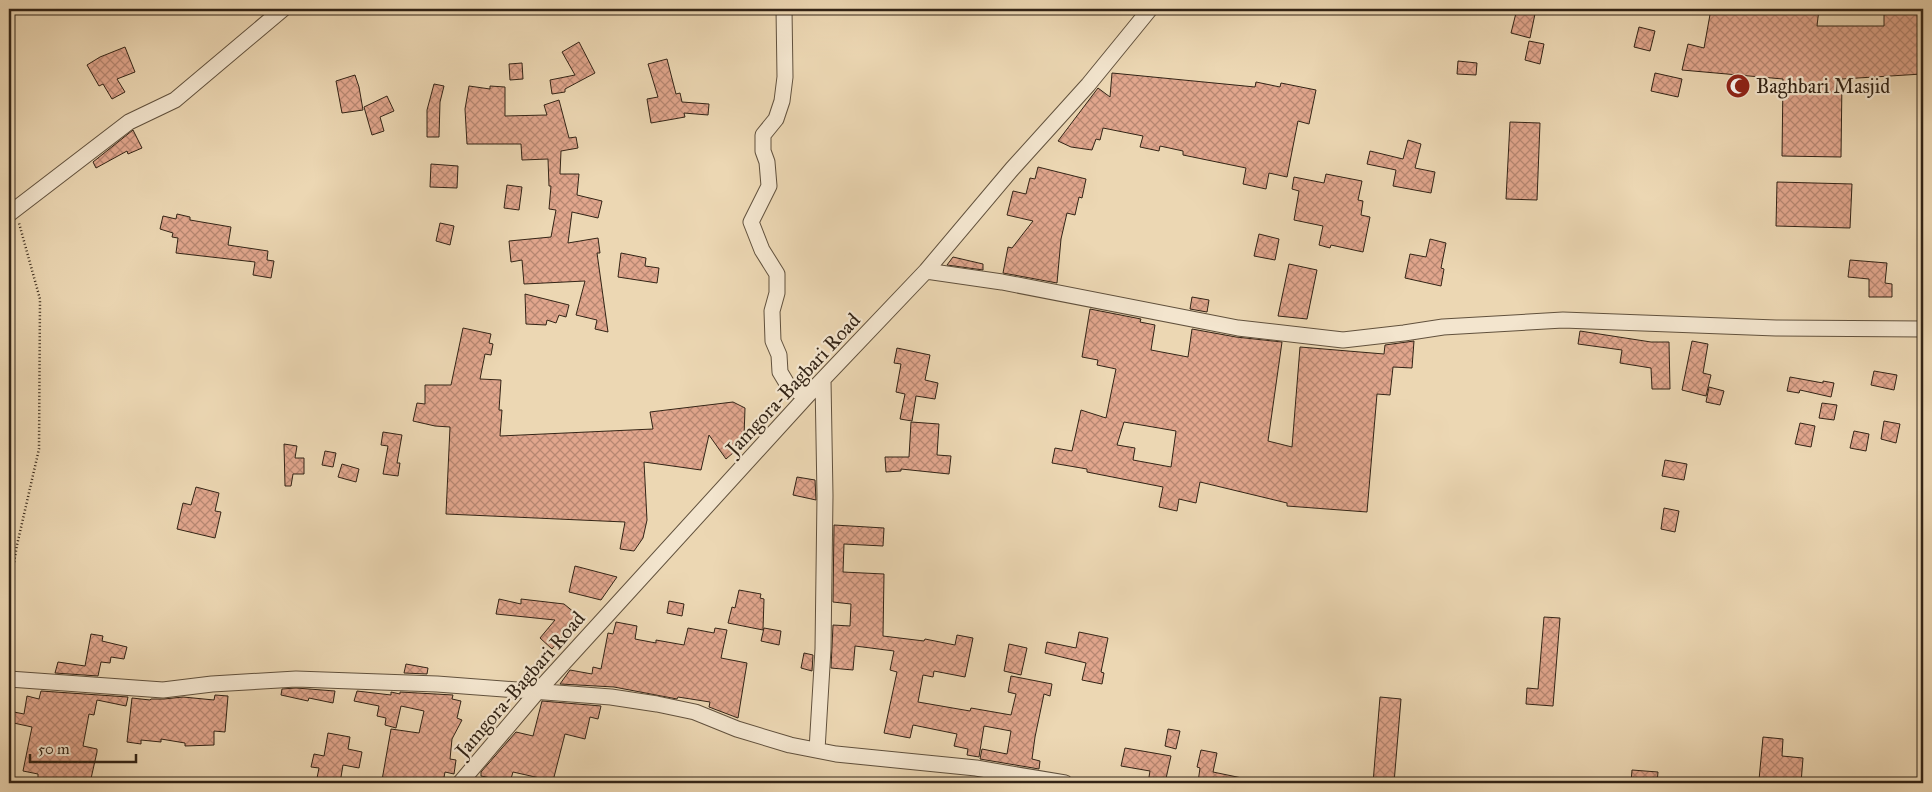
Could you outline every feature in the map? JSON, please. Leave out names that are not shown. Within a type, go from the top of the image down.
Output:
[{"type":"street","points":[[12,212],[129,122],[175,100],[283,9]]},
{"type":"street","points":[[784,9],[785,77],[782,102],[776,118],[764,136],[763,151],[767,162],[769,186],[751,222],[762,250],[777,274],[777,293],[772,311],[773,341],[779,355],[780,372],[789,387],[807,396]]},
{"type":"street","name":"Jamgora-Bagbari Road","points":[[468,781],[538,691],[807,396],[926,271],[1088,85],[1150,9]]},
{"type":"street","points":[[926,271],[1002,282],[1238,328],[1343,340],[1443,327],[1563,320],[1776,328],[1923,329]]},
{"type":"street","points":[[817,750],[823,649],[824,380]]},
{"type":"street","points":[[9,679],[163,690],[212,684],[296,679],[437,684],[610,697],[696,712],[737,729],[790,745],[836,754],[976,768],[1064,783]]},
{"type":"path","points":[[9,158],[12,212],[40,299],[39,449],[17,545],[9,593]]},
{"type":"building","points":[[1517,9],[1536,9],[1530,38],[1511,33]]},
{"type":"building","points":[[1711,9],[1819,9],[1817,26],[1884,26],[1884,9],[1923,9],[1922,74],[1842,79],[1841,157],[1782,156],[1783,79],[1682,70],[1688,44],[1704,48]]},
{"type":"building","points":[[1639,27],[1655,31],[1650,51],[1634,47]]},
{"type":"building","points":[[1529,41],[1544,44],[1540,64],[1525,60]]},
{"type":"building","points":[[579,42],[595,73],[565,89],[565,92],[552,94],[550,80],[575,75],[562,52]]},
{"type":"building","points":[[125,47],[135,72],[117,79],[125,92],[112,99],[103,84],[99,86],[87,65],[100,57]]},
{"type":"building","points":[[667,59],[676,94],[680,93],[682,102],[709,104],[708,115],[684,113],[685,117],[651,123],[647,99],[658,97],[648,64]]},
{"type":"building","points":[[1458,61],[1477,63],[1476,75],[1457,74]]},
{"type":"building","points":[[522,63],[523,79],[510,80],[509,64]]},
{"type":"building","points":[[1112,73],[1255,87],[1256,82],[1280,87],[1281,83],[1316,90],[1309,124],[1298,121],[1287,177],[1269,173],[1266,189],[1243,184],[1246,168],[1183,155],[1183,151],[1160,146],[1159,151],[1140,147],[1143,136],[1103,128],[1100,140],[1096,139],[1092,150],[1071,147],[1058,141],[1098,88],[1110,97]]},
{"type":"building","points":[[1655,73],[1682,79],[1678,97],[1651,91]]},
{"type":"building","points":[[355,75],[363,110],[342,113],[336,81]]},
{"type":"building","points":[[434,84],[444,86],[440,102],[439,137],[427,137],[427,110]]},
{"type":"building","points":[[469,86],[490,89],[490,86],[505,87],[505,116],[547,115],[544,105],[559,100],[569,138],[576,137],[578,148],[561,151],[560,174],[579,174],[577,195],[602,201],[598,218],[572,212],[568,243],[598,238],[600,253],[597,253],[608,332],[595,329],[597,320],[576,315],[585,281],[524,284],[522,260],[511,262],[509,241],[551,237],[556,210],[549,209],[551,186],[549,186],[548,159],[522,160],[521,144],[467,144],[465,109]]},
{"type":"building","points":[[387,96],[394,111],[380,117],[384,131],[372,135],[364,107]]},
{"type":"building","points":[[1510,122],[1540,123],[1537,200],[1506,199]]},
{"type":"building","points":[[133,130],[142,148],[128,154],[127,151],[96,168],[93,162]]},
{"type":"building","points":[[1408,140],[1421,144],[1415,168],[1435,172],[1431,193],[1393,186],[1396,170],[1367,164],[1370,151],[1403,159]]},
{"type":"building","points":[[431,164],[458,166],[457,188],[430,187]]},
{"type":"building","points":[[1038,167],[1086,179],[1082,198],[1079,197],[1075,215],[1067,213],[1061,239],[1057,283],[1003,273],[1008,247],[1012,248],[1033,221],[1007,215],[1013,191],[1026,194],[1030,178],[1035,179]]},
{"type":"building","points":[[1326,174],[1362,181],[1358,200],[1363,201],[1361,215],[1370,217],[1363,252],[1331,245],[1330,248],[1319,245],[1323,226],[1294,220],[1299,191],[1292,189],[1294,177],[1324,183]]},
{"type":"building","points":[[1777,182],[1852,184],[1850,228],[1776,226]]},
{"type":"building","points":[[507,185],[522,187],[519,210],[504,208]]},
{"type":"building","points":[[177,214],[190,217],[190,220],[231,227],[228,245],[268,251],[267,260],[274,261],[271,278],[253,275],[255,262],[176,253],[178,238],[172,237],[173,233],[160,229],[163,216],[176,219]]},
{"type":"building","points":[[440,223],[454,226],[450,245],[436,241]]},
{"type":"building","points":[[1259,234],[1279,239],[1275,260],[1254,256]]},
{"type":"building","points":[[1430,239],[1446,243],[1441,268],[1444,269],[1441,286],[1405,278],[1410,254],[1426,257]]},
{"type":"building","points":[[621,253],[646,258],[645,266],[659,268],[657,283],[618,277]]},
{"type":"building","points":[[953,257],[983,264],[983,270],[947,265]]},
{"type":"building","points":[[1850,260],[1887,263],[1885,283],[1892,284],[1892,297],[1869,297],[1869,279],[1848,277]]},
{"type":"building","points":[[1289,264],[1317,270],[1307,319],[1278,316]]},
{"type":"building","points":[[525,294],[569,305],[566,317],[559,315],[556,323],[547,320],[546,325],[526,324]]},
{"type":"building","points":[[1192,297],[1209,300],[1207,312],[1190,309]]},
{"type":"building","points":[[1090,309],[1141,319],[1140,322],[1155,325],[1151,350],[1188,357],[1192,329],[1236,337],[1282,342],[1268,441],[1292,447],[1300,347],[1384,354],[1385,345],[1414,341],[1412,368],[1393,367],[1390,395],[1377,394],[1367,512],[1287,506],[1287,503],[1200,482],[1196,503],[1179,499],[1177,511],[1159,507],[1163,487],[1087,472],[1087,469],[1052,463],[1055,448],[1072,451],[1081,410],[1106,418],[1116,369],[1097,365],[1098,360],[1082,357]],"holes":[[[1124,422],[1176,431],[1171,467],[1133,460],[1135,448],[1117,445]]]},
{"type":"building","points":[[463,328],[491,334],[489,343],[493,344],[491,355],[485,354],[480,379],[501,380],[499,410],[502,410],[500,436],[653,429],[650,412],[733,402],[745,408],[744,437],[749,439],[726,459],[709,435],[701,470],[644,462],[647,520],[643,538],[634,551],[620,549],[625,522],[446,514],[450,427],[413,421],[417,403],[425,404],[425,385],[451,385]]},
{"type":"building","points":[[1580,331],[1651,342],[1669,342],[1670,389],[1652,389],[1651,368],[1620,363],[1622,350],[1578,344]]},
{"type":"building","points":[[1692,341],[1708,344],[1703,373],[1711,375],[1706,396],[1682,390]]},
{"type":"building","points":[[897,348],[930,355],[925,380],[938,383],[935,399],[916,396],[912,421],[900,419],[905,394],[896,392],[901,364],[894,363]]},
{"type":"building","points":[[1874,371],[1897,375],[1894,390],[1871,385]]},
{"type":"building","points":[[1790,377],[1834,383],[1831,397],[1800,390],[1799,393],[1787,391]]},
{"type":"building","points":[[1709,387],[1724,391],[1720,405],[1706,402]]},
{"type":"building","points":[[1822,403],[1837,405],[1834,420],[1819,418]]},
{"type":"building","points":[[1884,421],[1900,424],[1896,443],[1881,439]]},
{"type":"building","points":[[911,422],[939,424],[937,455],[951,456],[949,474],[901,469],[901,471],[886,472],[885,457],[909,457]]},
{"type":"building","points":[[1800,423],[1815,426],[1811,447],[1795,444]]},
{"type":"building","points":[[1854,431],[1869,434],[1866,451],[1850,448]]},
{"type":"building","points":[[383,432],[402,435],[397,463],[400,463],[398,476],[383,474],[388,446],[381,445]]},
{"type":"building","points":[[284,444],[297,446],[295,458],[304,458],[304,474],[293,474],[291,486],[285,486]]},
{"type":"building","points":[[325,451],[336,453],[333,467],[322,465]]},
{"type":"building","points":[[1665,460],[1687,464],[1684,480],[1662,476]]},
{"type":"building","points":[[342,464],[359,469],[356,482],[338,477]]},
{"type":"building","points":[[797,477],[815,480],[816,500],[793,495]]},
{"type":"building","points":[[196,487],[219,493],[215,511],[221,512],[215,538],[177,529],[183,503],[191,505]]},
{"type":"building","points":[[1664,508],[1679,511],[1675,532],[1661,529]]},
{"type":"building","points":[[834,525],[884,528],[883,546],[844,544],[843,572],[884,574],[883,636],[924,641],[925,639],[955,645],[957,635],[973,638],[965,677],[934,671],[933,677],[923,675],[918,702],[970,711],[971,708],[1011,715],[1016,694],[1008,692],[1011,676],[1052,684],[1050,696],[1044,694],[1035,737],[1032,759],[1040,761],[1039,769],[980,759],[982,749],[1007,754],[1011,731],[984,726],[979,757],[967,755],[968,749],[954,746],[957,734],[913,725],[910,738],[884,733],[897,672],[890,670],[894,651],[855,646],[853,670],[831,668],[833,625],[850,626],[851,604],[833,602]]},
{"type":"building","points":[[575,566],[617,577],[601,600],[569,592]]},
{"type":"building","points":[[739,590],[761,594],[760,598],[764,599],[763,630],[728,623],[732,607],[735,608]]},
{"type":"building","points":[[499,599],[521,604],[521,599],[564,604],[580,617],[552,649],[540,638],[555,620],[496,614]]},
{"type":"building","points":[[669,601],[684,604],[682,616],[667,613]]},
{"type":"building","points":[[1544,617],[1560,618],[1553,706],[1526,704],[1527,688],[1538,689]]},
{"type":"building","points":[[616,622],[637,626],[635,639],[656,643],[656,640],[684,645],[688,628],[714,633],[715,628],[727,630],[721,658],[747,663],[738,718],[709,707],[710,702],[678,697],[677,699],[614,687],[560,684],[570,670],[592,674],[593,667],[601,669],[608,633],[613,634]]},
{"type":"building","points":[[764,628],[781,631],[779,645],[761,641]]},
{"type":"building","points":[[1079,632],[1108,638],[1101,672],[1104,673],[1102,684],[1082,680],[1086,663],[1045,653],[1047,642],[1076,648]]},
{"type":"building","points":[[91,634],[103,636],[102,641],[127,647],[124,659],[111,657],[110,663],[101,662],[98,676],[55,673],[58,662],[85,666]]},
{"type":"building","points":[[1009,644],[1027,648],[1021,675],[1004,671]]},
{"type":"building","points":[[804,653],[813,655],[812,671],[801,668]]},
{"type":"building","points":[[406,664],[428,668],[427,674],[404,673]]},
{"type":"building","points":[[296,688],[335,691],[333,703],[309,698],[308,701],[281,695],[282,689]]},
{"type":"building","points":[[41,691],[128,697],[126,706],[97,700],[94,715],[89,714],[83,746],[97,749],[90,783],[58,779],[57,782],[38,778],[38,774],[23,771],[32,727],[9,722],[9,711],[24,714],[27,696],[39,699]]},
{"type":"building","points":[[357,691],[391,695],[391,692],[400,694],[400,692],[453,695],[452,699],[461,701],[457,718],[462,720],[452,739],[450,759],[456,760],[454,774],[445,772],[443,783],[402,783],[382,780],[391,729],[419,733],[424,711],[401,706],[396,728],[385,725],[386,718],[377,716],[379,706],[354,701]]},
{"type":"building","points":[[215,695],[228,696],[225,732],[214,731],[214,745],[185,746],[185,743],[161,739],[161,742],[141,740],[141,744],[127,742],[132,698],[150,700],[183,697],[214,700]]},
{"type":"building","points":[[1380,697],[1401,699],[1394,783],[1373,783]]},
{"type":"building","points":[[542,701],[601,706],[598,719],[590,717],[585,739],[565,734],[553,781],[513,772],[510,782],[481,776],[481,772],[516,732],[533,736]]},
{"type":"building","points":[[1168,729],[1180,731],[1176,749],[1165,746]]},
{"type":"building","points":[[328,733],[350,737],[348,749],[362,752],[359,768],[343,765],[340,783],[317,778],[319,768],[311,767],[314,754],[324,756]]},
{"type":"building","points":[[1763,737],[1783,739],[1782,756],[1803,758],[1801,783],[1759,780]]},
{"type":"building","points":[[1125,748],[1171,756],[1165,783],[1148,783],[1150,771],[1121,766]]},
{"type":"building","points":[[1201,750],[1217,753],[1213,772],[1242,778],[1242,783],[1198,782],[1200,768],[1197,767]]},
{"type":"building","points":[[1632,770],[1658,772],[1657,783],[1631,783]]},
{"type":"place","name":"Baghbari Masjid","points":[[1738,86]]}]
